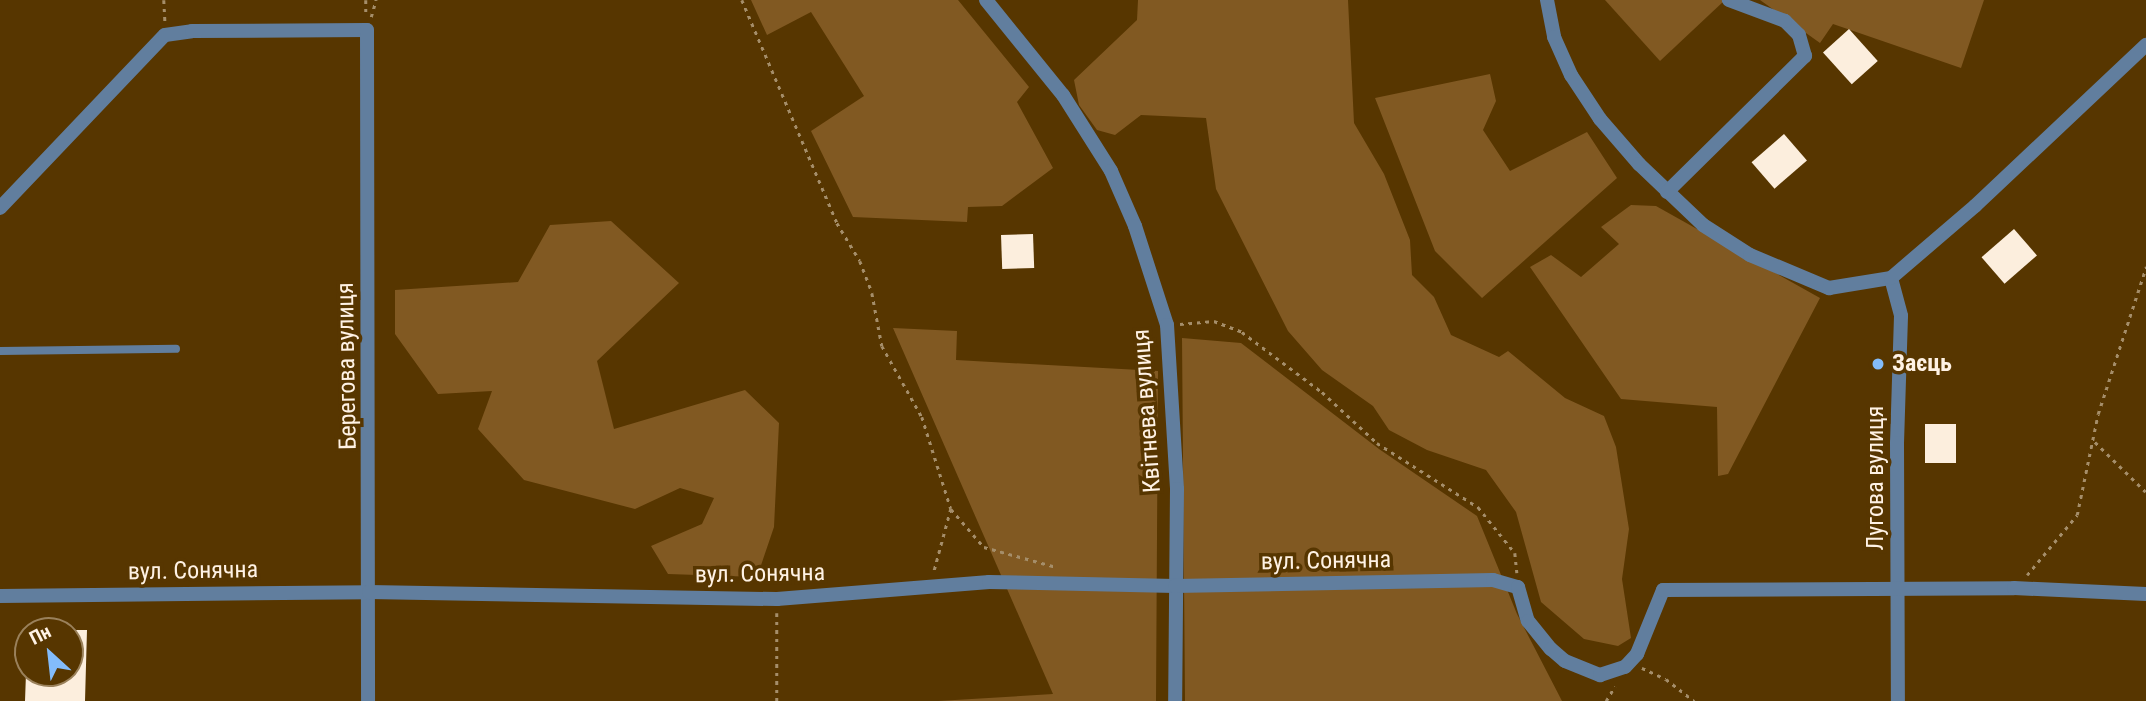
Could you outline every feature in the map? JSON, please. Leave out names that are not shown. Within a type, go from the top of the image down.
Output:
[{"type":"street","name":"Квітнева вулиця","points":[[986,0],[1063,95],[1111,171],[1135,226],[1167,325],[1177,489],[1175,701]]},
{"type":"street","points":[[1547,0],[1554,37],[1571,75],[1600,119],[1667,192],[1703,225],[1750,255],[1829,288],[1891,278],[1975,206],[2146,45]]},
{"type":"street","points":[[1667,192],[1805,56],[1799,35],[1785,21],[1729,0]]},
{"type":"street","name":"Берегова вулиця","points":[[165,35],[192,31],[367,30],[368,701]]},
{"type":"street","points":[[0,208],[165,35]]},
{"type":"street","name":"Лугова вулиця","points":[[1891,278],[1901,316],[1898,701]]},
{"type":"street","name":"вул. Сонячна","points":[[0,596],[369,592],[777,599],[918,591],[989,582],[1175,586],[1493,580],[1518,587]]},
{"type":"street","points":[[1518,587],[1528,621],[1565,661],[1600,675],[1625,667],[1637,654],[1663,590],[2014,588],[2146,594]]},
{"type":"lane","points":[[0,351],[176,349]]},
{"type":"path","points":[[164,0],[165,35]]},
{"type":"path","points":[[742,0],[837,223],[860,261],[872,293],[881,346],[922,417],[951,509],[984,547],[1061,568]]},
{"type":"path","points":[[2014,588],[2077,515],[2095,442],[2098,414],[2146,267]]},
{"type":"path","points":[[1167,325],[1214,321],[1242,332],[1322,392],[1377,443],[1478,507],[1515,553],[1518,587]]},
{"type":"path","points":[[2095,442],[2146,492]]},
{"type":"path","points":[[918,591],[938,567],[951,509]]},
{"type":"path","points":[[777,599],[777,701]]},
{"type":"path","points":[[1606,701],[1625,667],[1666,679],[1694,701]]},
{"type":"shaded area","points":[[751,0],[958,0],[1029,87],[1017,102],[1053,168],[1002,206],[968,207],[967,222],[853,217],[811,131],[864,96],[811,12],[767,35]]},
{"type":"shaded area","points":[[1138,0],[1348,0],[1354,123],[1384,174],[1410,240],[1412,275],[1434,297],[1451,335],[1499,357],[1508,351],[1565,398],[1604,416],[1616,447],[1629,529],[1622,579],[1631,638],[1618,646],[1584,639],[1541,602],[1516,512],[1486,470],[1427,450],[1389,430],[1373,406],[1322,370],[1288,331],[1216,189],[1206,118],[1141,115],[1115,135],[1097,130],[1079,105],[1074,80],[1137,20]]},
{"type":"shaded area","points":[[1605,0],[1725,0],[1660,61]]},
{"type":"shaded area","points":[[1760,0],[1984,0],[1961,68],[1833,24],[1820,43]]},
{"type":"shaded area","points":[[1490,74],[1496,101],[1483,130],[1510,171],[1587,132],[1617,178],[1482,298],[1435,251],[1375,98]]},
{"type":"shaded area","points":[[1631,205],[1656,206],[1820,298],[1728,474],[1718,476],[1717,407],[1621,399],[1530,267],[1551,255],[1581,277],[1619,244],[1601,227]]},
{"type":"shaded area","points":[[611,221],[679,283],[597,361],[614,429],[745,390],[779,423],[774,527],[757,577],[668,574],[651,546],[702,524],[714,498],[680,488],[635,509],[524,480],[478,429],[492,391],[438,394],[395,334],[395,290],[518,282],[550,225]]},
{"type":"shaded area","points":[[893,328],[957,331],[956,360],[1158,371],[1156,701],[938,701],[1053,694]]},
{"type":"shaded area","points":[[1182,338],[1241,343],[1379,449],[1477,516],[1517,614],[1562,701],[1185,701]]},
{"type":"building","points":[[1849,29],[1878,61],[1852,84],[1823,52]]},
{"type":"building","points":[[1784,134],[1807,160],[1775,189],[1752,162]]},
{"type":"building","points":[[2014,229],[2037,255],[2005,284],[1982,257]]},
{"type":"building","points":[[1033,234],[1034,268],[1002,269],[1001,235]]},
{"type":"building","points":[[1925,424],[1956,424],[1956,463],[1925,463]]},
{"type":"building","points":[[84,630],[87,630],[85,701],[25,701],[26,687],[84,687]]},
{"type":"place","name":"Заєць","points":[[1878,364]]}]
